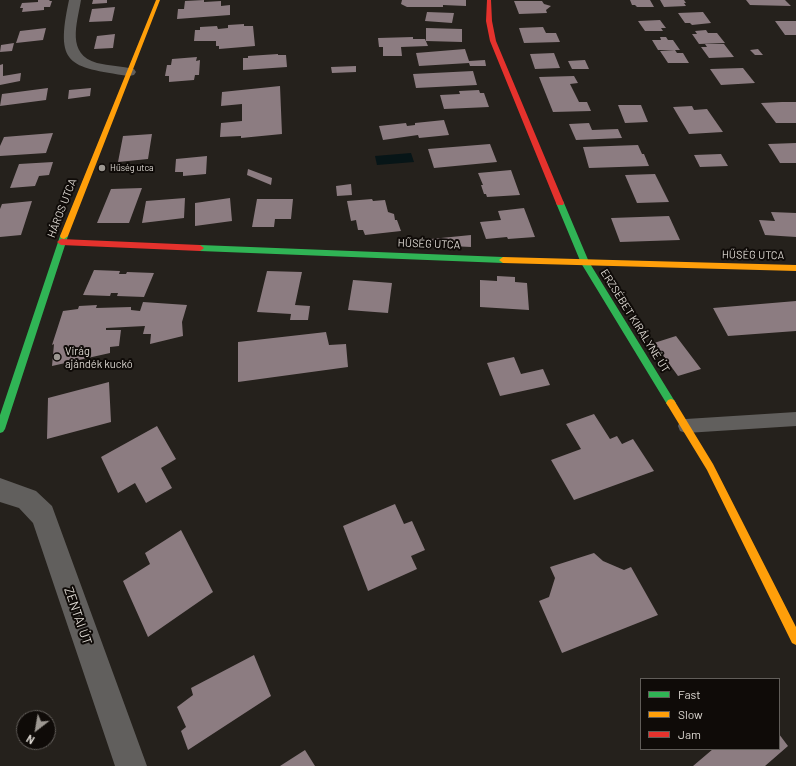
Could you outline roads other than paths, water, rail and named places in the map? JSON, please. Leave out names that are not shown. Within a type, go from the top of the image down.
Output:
[{"type":"street","points":[[75,0],[68,40],[71,53],[79,61],[95,68],[129,72]]},
{"type":"street","name":"HÁROS UTCA","points":[[0,429],[24,360],[61,242],[158,0]]},
{"type":"street","name":"ERZSÉBET KIRÁLYNÉ ÚT","points":[[489,0],[489,21],[493,41],[585,263],[710,467],[796,639]]},
{"type":"street","name":"HŰSÉG UTCA","points":[[61,242],[585,263],[796,268]]},
{"type":"street","name":"ZENTAI ÚT","points":[[0,490],[27,499],[43,515],[131,766]]},
{"type":"lane","points":[[686,426],[796,419]]},
{"type":"place","name":"Hűség utca","points":[[102,168]]},
{"type":"place","name":"Virág ajándék kuckó","points":[[57,357]]}]
